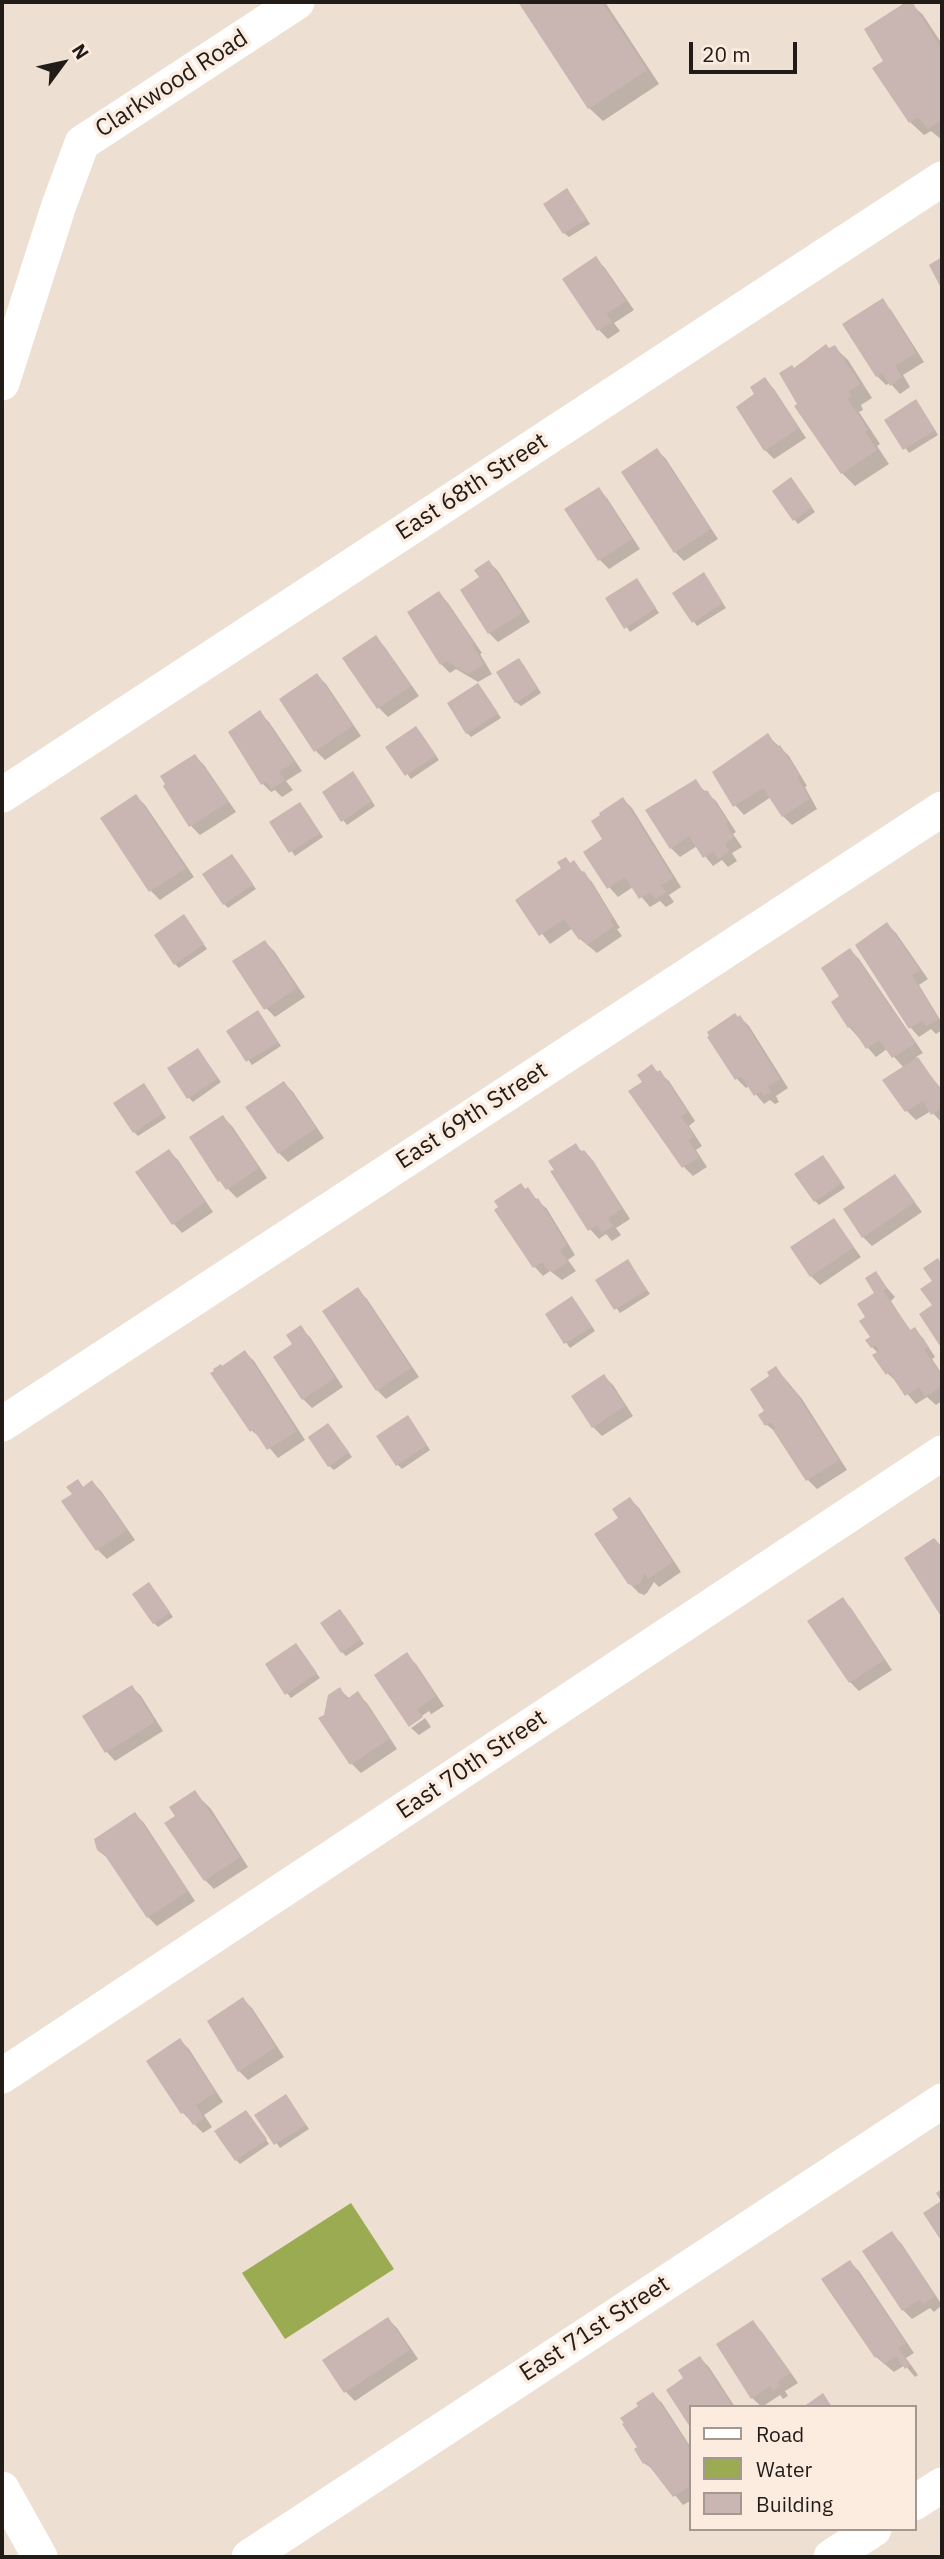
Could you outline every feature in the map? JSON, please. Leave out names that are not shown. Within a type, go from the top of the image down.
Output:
[{"type":"street","name":"Clarkwood Road","points":[[2,383],[59,205],[82,143],[297,2]]},
{"type":"street","name":"East 68th Street","points":[[2,796],[942,179]]},
{"type":"street","name":"East 69th Street","points":[[2,1424],[942,809]]},
{"type":"street","name":"East 70th Street","points":[[2,2076],[942,1453]]},
{"type":"street","name":"East 71st Street","points":[[248,2557],[942,2101]]},
{"type":"street","points":[[916,2502],[942,2485]]},
{"type":"street","points":[[2,2489],[40,2557]]},
{"type":"street","points":[[831,2557],[871,2531]]},
{"type":"water","points":[[351,2203],[394,2269],[285,2339],[242,2273]]},
{"type":"building","points":[[518,2],[602,2],[647,70],[588,109]]},
{"type":"building","points":[[906,2],[912,2],[942,49],[942,120],[928,129],[918,117],[909,123],[872,68],[883,61],[864,29]]},
{"type":"building","points":[[567,188],[587,219],[563,234],[543,204]]},
{"type":"building","points":[[596,256],[626,301],[606,314],[612,322],[597,331],[562,279]]},
{"type":"building","points":[[942,257],[942,290],[929,265]]},
{"type":"building","points":[[883,298],[916,353],[895,366],[902,377],[890,386],[883,373],[876,377],[842,324]]},
{"type":"building","points":[[826,344],[829,348],[835,345],[860,384],[849,391],[851,396],[847,398],[868,430],[865,432],[877,450],[841,474],[794,406],[797,404],[779,373],[792,365],[794,368]]},
{"type":"building","points":[[765,377],[799,428],[764,451],[736,407],[754,394],[750,387]]},
{"type":"building","points":[[916,399],[935,430],[903,450],[884,420]]},
{"type":"building","points":[[657,448],[711,529],[674,553],[621,472]]},
{"type":"building","points":[[791,477],[812,507],[793,521],[772,491]]},
{"type":"building","points":[[599,487],[632,539],[598,561],[564,509]]},
{"type":"building","points":[[489,560],[522,613],[488,634],[460,590],[479,577],[474,570]]},
{"type":"building","points":[[704,572],[723,603],[692,623],[672,593]]},
{"type":"building","points":[[637,578],[656,608],[624,629],[605,598]]},
{"type":"building","points":[[439,591],[474,643],[472,645],[484,664],[468,674],[446,661],[440,665],[407,612]]},
{"type":"building","points":[[376,635],[411,686],[377,709],[342,658]]},
{"type":"building","points":[[519,658],[538,688],[515,703],[496,672]]},
{"type":"building","points":[[317,673],[353,726],[314,752],[279,699]]},
{"type":"building","points":[[478,683],[498,713],[466,734],[447,703]]},
{"type":"building","points":[[260,710],[294,762],[279,772],[285,780],[271,789],[266,781],[261,785],[228,732]]},
{"type":"building","points":[[416,726],[436,755],[405,776],[385,747]]},
{"type":"building","points":[[768,733],[777,747],[780,745],[800,776],[797,777],[809,799],[782,817],[763,788],[733,807],[712,772]]},
{"type":"building","points":[[195,754],[228,802],[189,827],[163,786],[165,784],[160,776]]},
{"type":"building","points":[[353,771],[372,801],[341,822],[322,792]]},
{"type":"building","points":[[696,779],[704,792],[707,790],[728,822],[725,824],[734,837],[725,844],[729,851],[718,859],[713,851],[703,858],[689,836],[670,849],[645,810]]},
{"type":"building","points":[[136,794],[186,868],[149,892],[100,818]]},
{"type":"building","points":[[623,797],[673,878],[661,885],[666,892],[655,899],[650,892],[639,899],[625,877],[607,889],[583,852],[602,839],[591,821]]},
{"type":"building","points":[[300,802],[320,833],[289,853],[269,822]]},
{"type":"building","points":[[232,854],[253,884],[223,905],[202,874]]},
{"type":"building","points":[[566,857],[570,863],[574,860],[582,872],[584,871],[613,918],[610,920],[614,926],[587,945],[582,938],[579,940],[564,919],[539,936],[515,900],[561,868],[557,862]]},
{"type":"building","points":[[184,914],[204,944],[174,965],[154,935]]},
{"type":"building","points":[[887,922],[920,970],[912,975],[938,1019],[926,1026],[922,1020],[909,1029],[855,945]]},
{"type":"building","points":[[265,940],[297,988],[264,1010],[232,961]]},
{"type":"building","points":[[850,948],[915,1043],[892,1058],[879,1040],[866,1049],[831,1002],[839,996],[821,968]]},
{"type":"building","points":[[258,1010],[278,1042],[246,1062],[226,1031]]},
{"type":"building","points":[[735,1013],[738,1017],[740,1015],[780,1079],[768,1086],[771,1092],[764,1096],[761,1091],[754,1096],[741,1076],[735,1080],[707,1037],[707,1032]]},
{"type":"building","points":[[198,1048],[218,1078],[187,1099],[167,1068]]},
{"type":"building","points":[[918,1057],[942,1092],[942,1108],[931,1115],[923,1101],[905,1112],[882,1080]]},
{"type":"building","points":[[652,1064],[657,1072],[660,1070],[688,1112],[681,1116],[694,1136],[688,1140],[699,1157],[682,1168],[628,1091],[642,1082],[637,1075]]},
{"type":"building","points":[[284,1081],[316,1128],[278,1154],[245,1107]]},
{"type":"building","points":[[144,1083],[163,1113],[133,1133],[113,1103]]},
{"type":"building","points":[[223,1115],[259,1168],[226,1190],[189,1137]]},
{"type":"building","points":[[576,1143],[581,1152],[584,1150],[594,1162],[622,1209],[608,1218],[613,1226],[602,1233],[597,1225],[588,1231],[550,1171],[554,1170],[548,1161]]},
{"type":"building","points":[[169,1149],[205,1202],[172,1225],[135,1172]]},
{"type":"building","points":[[823,1155],[842,1183],[814,1202],[794,1174]]},
{"type":"building","points":[[895,1174],[915,1202],[862,1238],[843,1209]]},
{"type":"building","points":[[521,1183],[538,1198],[567,1245],[560,1250],[568,1262],[552,1272],[542,1262],[533,1268],[494,1210],[498,1207],[494,1201]]},
{"type":"building","points":[[834,1218],[854,1247],[810,1277],[790,1247]]},
{"type":"building","points":[[938,1258],[942,1265],[942,1349],[919,1314],[932,1305],[920,1289],[932,1281],[923,1268]]},
{"type":"building","points":[[628,1259],[647,1290],[614,1310],[595,1280]]},
{"type":"building","points":[[876,1271],[887,1288],[883,1291],[910,1330],[915,1327],[928,1347],[924,1349],[942,1376],[942,1386],[925,1397],[919,1387],[905,1396],[889,1372],[886,1375],[872,1355],[879,1351],[876,1345],[871,1348],[865,1340],[870,1337],[859,1321],[865,1317],[857,1304],[874,1293],[865,1278]]},
{"type":"building","points":[[358,1287],[411,1368],[376,1391],[322,1311]]},
{"type":"building","points":[[572,1296],[592,1327],[564,1344],[545,1314]]},
{"type":"building","points":[[301,1325],[335,1378],[302,1400],[273,1357],[292,1344],[286,1335]]},
{"type":"building","points":[[245,1350],[297,1431],[267,1450],[253,1429],[250,1432],[210,1373]]},
{"type":"building","points":[[776,1366],[839,1460],[806,1481],[773,1430],[775,1428],[771,1422],[765,1426],[758,1415],[764,1411],[750,1389],[769,1376],[767,1372]]},
{"type":"building","points":[[604,1374],[625,1406],[592,1428],[571,1396]]},
{"type":"building","points":[[408,1415],[427,1445],[396,1466],[376,1436]]},
{"type":"building","points":[[328,1423],[349,1452],[328,1467],[308,1437]]},
{"type":"building","points":[[78,1479],[83,1487],[92,1480],[127,1530],[96,1551],[61,1501],[72,1494],[66,1487]]},
{"type":"building","points":[[630,1497],[673,1562],[648,1579],[645,1573],[640,1583],[634,1586],[628,1584],[594,1534],[618,1518],[612,1509]]},
{"type":"building","points":[[934,1538],[942,1547],[942,1618],[904,1558]]},
{"type":"building","points":[[149,1582],[170,1612],[153,1624],[132,1594]]},
{"type":"building","points":[[843,1597],[884,1660],[849,1683],[807,1621]]},
{"type":"building","points":[[340,1609],[361,1639],[341,1653],[320,1623]]},
{"type":"building","points":[[296,1643],[317,1673],[285,1695],[265,1664]]},
{"type":"building","points":[[407,1652],[436,1696],[417,1709],[423,1717],[409,1727],[374,1675]]},
{"type":"building","points":[[132,1685],[155,1722],[105,1753],[82,1716]]},
{"type":"building","points":[[340,1687],[347,1699],[358,1691],[389,1739],[350,1765],[318,1718],[324,1715],[328,1695]]},
{"type":"building","points":[[195,1790],[240,1857],[204,1881],[164,1823],[175,1816],[169,1807]]},
{"type":"building","points":[[135,1812],[188,1891],[147,1918],[106,1857],[97,1850],[94,1839]]},
{"type":"building","points":[[243,1997],[276,2047],[238,2072],[207,2021]]},
{"type":"building","points":[[180,2038],[216,2092],[196,2105],[204,2118],[193,2125],[184,2112],[181,2114],[146,2061]]},
{"type":"building","points":[[286,2094],[306,2125],[274,2145],[254,2115]]},
{"type":"building","points":[[246,2110],[267,2139],[235,2161],[214,2131]]},
{"type":"building","points":[[942,2189],[942,2242],[923,2213],[941,2201],[936,2193]]},
{"type":"building","points":[[892,2231],[935,2296],[923,2304],[920,2299],[902,2311],[862,2251]]},
{"type":"building","points":[[850,2260],[906,2343],[898,2348],[910,2365],[905,2369],[896,2356],[884,2364],[878,2356],[875,2358],[821,2279]]},
{"type":"building","points":[[388,2317],[410,2350],[344,2393],[322,2360]]},
{"type":"building","points":[[753,2320],[790,2373],[777,2382],[780,2386],[773,2391],[770,2386],[751,2399],[716,2344]]},
{"type":"building","points":[[700,2356],[732,2405],[688,2405],[688,2424],[666,2390],[683,2378],[678,2370]]},
{"type":"building","points":[[653,2392],[688,2445],[688,2487],[673,2497],[646,2462],[643,2464],[634,2449],[637,2447],[622,2424],[624,2423],[620,2418],[638,2406],[636,2403]]},
{"type":"building","points":[[823,2393],[831,2405],[806,2405]]}]
